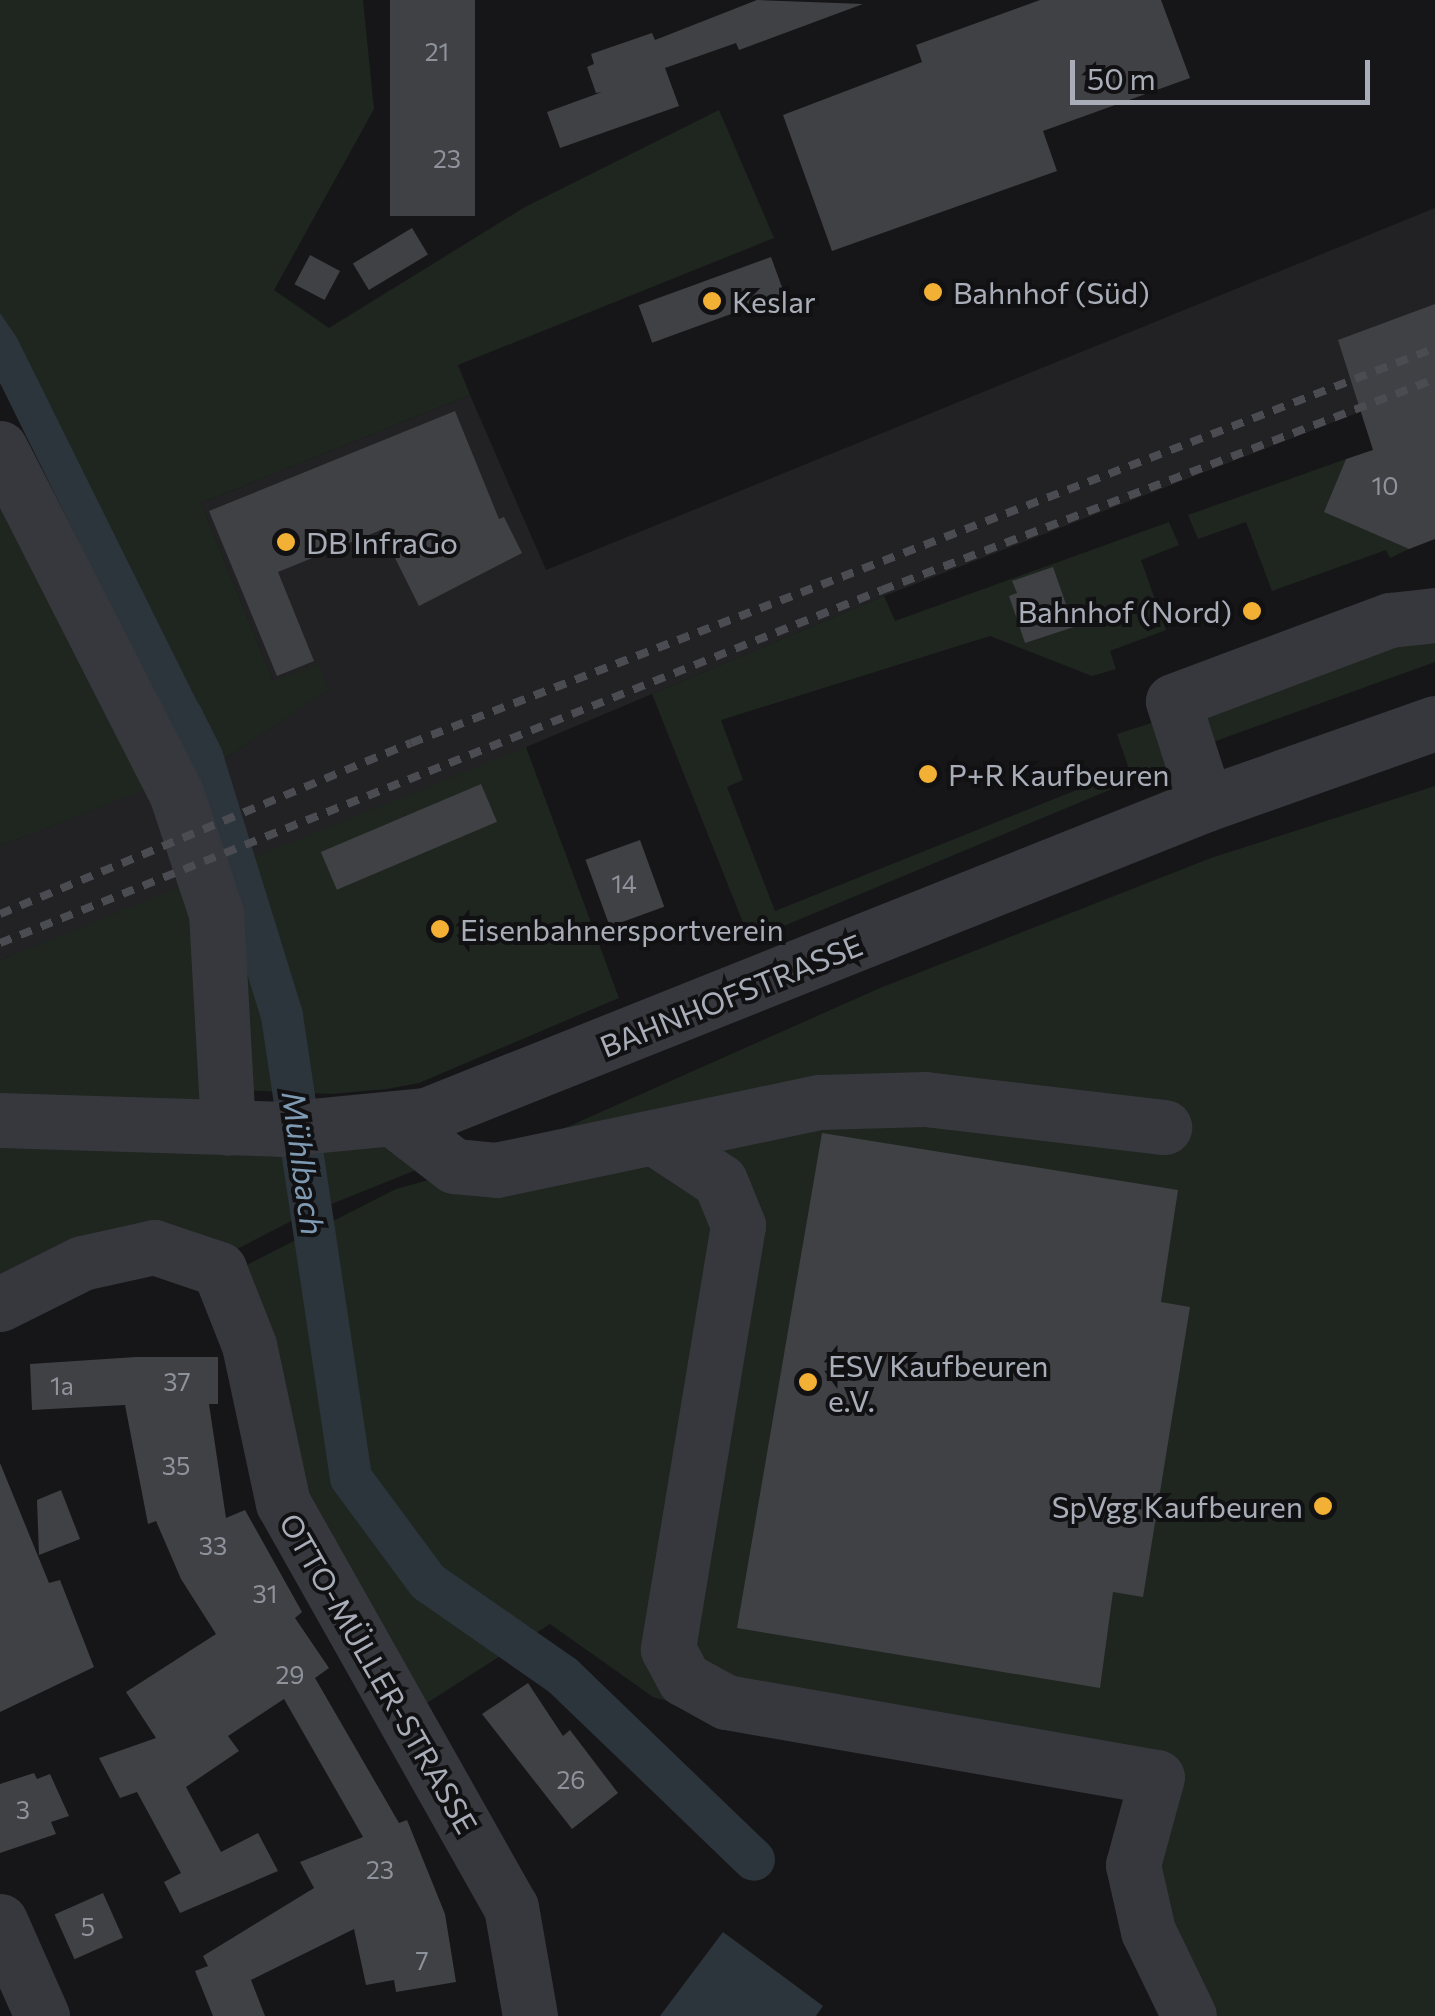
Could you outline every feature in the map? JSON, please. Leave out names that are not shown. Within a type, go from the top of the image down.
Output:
[{"type":"street","points":[[0,448],[176,793],[216,913],[254,1128]]},
{"type":"street","points":[[1206,804],[1172,701],[1390,620],[1435,615]]},
{"type":"street","name":"BAHNHOFSTRASSE","points":[[0,1120],[254,1128],[396,1122],[515,1082],[1206,804],[1435,722]]},
{"type":"street","points":[[396,1122],[454,1166],[496,1170],[658,1140],[820,1102],[888,1100],[1164,1127]]},
{"type":"street","points":[[658,1140],[720,1181],[738,1224],[668,1648],[684,1679],[726,1702],[1156,1777],[1133,1865],[1148,1931],[1188,2016]]},
{"type":"street","name":"OTTO-MÜLLER-STRASSE","points":[[0,1304],[82,1263],[154,1246],[219,1268],[249,1345],[283,1503],[511,1908],[530,2016]]},
{"type":"street","points":[[0,1921],[42,2016]]},
{"type":"shaded area","points":[[0,0],[363,0],[374,109],[274,290],[329,328],[525,207],[719,110],[774,238],[458,365],[470,395],[201,503],[273,681],[317,664],[329,690],[225,758],[0,313]]},
{"type":"shaded area","points":[[1435,208],[1435,383],[884,596],[259,860],[0,960],[0,846],[225,758],[328,690],[273,681],[201,503],[470,395],[546,570]]},
{"type":"shaded area","points":[[0,313],[17,338],[225,758],[192,772],[0,383]]},
{"type":"shaded area","points":[[1346,459],[1325,512],[1409,549],[1390,558],[1386,550],[1272,591],[1246,522],[1198,539],[1188,515]]},
{"type":"shaded area","points":[[0,468],[158,785],[0,846]]},
{"type":"shaded area","points":[[1169,522],[1179,545],[1141,560],[1166,630],[1110,651],[1116,669],[1092,676],[990,636],[721,720],[743,780],[727,787],[775,911],[1129,769],[1117,734],[1164,719],[1179,761],[750,940],[652,694],[884,596],[895,621]]},
{"type":"shaded area","points":[[1435,628],[1435,662],[1213,742],[1203,703]]},
{"type":"shaded area","points":[[526,747],[619,998],[419,1083],[387,1089],[331,1094],[215,1089],[211,1112],[0,1105],[0,960]]},
{"type":"shaded area","points":[[1435,786],[1435,2016],[1207,2016],[1156,1877],[1170,1789],[738,1720],[653,1697],[550,1624],[416,1710],[295,1498],[231,1273],[396,1189],[540,1149],[529,1144],[880,988],[1211,858]]},
{"type":"shaded area","points":[[409,1142],[436,1162],[299,1217],[218,1259],[0,1295],[0,1143],[231,1155]]},
{"type":"shaded area","points":[[723,1932],[823,2006],[816,2016],[660,2016]]},
{"type":"building","points":[[390,0],[475,0],[475,216],[390,216]]},
{"type":"building","points":[[757,0],[863,4],[739,50],[736,43],[665,68],[679,106],[560,148],[547,112],[602,92],[596,93],[587,67],[594,64],[591,54],[652,33],[655,40]]},
{"type":"building","points":[[1040,0],[1161,0],[1190,78],[1043,131],[1057,171],[832,251],[783,115],[922,62],[916,45]]},
{"type":"building","points":[[412,228],[428,255],[369,290],[353,264]]},
{"type":"building","points":[[310,255],[340,271],[325,300],[295,284]]},
{"type":"building","name":"Keslar","points":[[771,257],[785,295],[652,343],[639,305]]},
{"type":"building","points":[[1435,304],[1435,539],[1409,549],[1324,512],[1346,459],[1373,450],[1338,340]]},
{"type":"building","name":"DB InfraGo","points":[[455,411],[499,519],[504,517],[522,553],[419,606],[381,530],[278,572],[314,661],[277,676],[209,511]]},
{"type":"building","points":[[1053,567],[1074,627],[1025,643],[1009,596],[1017,593],[1012,581]]},
{"type":"building","points":[[481,784],[497,822],[337,890],[321,852]]},
{"type":"building","points":[[640,840],[664,907],[610,927],[585,860]]},
{"type":"building","points":[[822,1133],[1178,1190],[1161,1302],[1190,1307],[1143,1597],[1113,1592],[1100,1688],[737,1628]]},
{"type":"building","points":[[136,1357],[218,1357],[218,1404],[209,1404],[226,1518],[245,1510],[302,1612],[295,1618],[329,1668],[315,1678],[399,1823],[407,1820],[445,1914],[456,1982],[396,1992],[394,1980],[366,1985],[354,1929],[251,1980],[265,2016],[213,2016],[195,1971],[208,1966],[203,1956],[314,1888],[300,1862],[363,1837],[284,1699],[228,1736],[239,1751],[186,1787],[221,1852],[258,1833],[278,1871],[180,1913],[164,1882],[181,1873],[137,1792],[120,1798],[99,1758],[156,1738],[126,1692],[216,1634],[181,1579],[156,1521],[148,1524],[125,1405],[32,1410],[30,1364]]},
{"type":"building","points":[[0,1463],[49,1583],[60,1580],[94,1667],[0,1712]]},
{"type":"building","points":[[61,1490],[80,1539],[39,1555],[37,1500]]},
{"type":"building","points":[[528,1683],[563,1736],[570,1730],[618,1793],[572,1829],[482,1714]]},
{"type":"building","points":[[34,1773],[37,1779],[50,1774],[69,1816],[51,1822],[56,1834],[0,1853],[0,1784]]},
{"type":"building","points":[[103,1893],[123,1938],[75,1959],[55,1915]]},
{"type":"waterway","name":"Mühlbach","points":[[181,715],[202,757],[282,1016],[351,1478],[428,1582],[563,1676],[754,1860]]},
{"type":"railway","points":[[0,914],[411,743],[1435,348]]},
{"type":"railway","points":[[0,943],[882,590],[1435,379]]},
{"type":"place","name":"Bahnhof (Süd)","points":[[933,292]]},
{"type":"place","name":"Keslar","points":[[712,301]]},
{"type":"place","name":"DB InfraGo","points":[[286,542]]},
{"type":"place","name":"Bahnhof (Nord)","points":[[1252,611]]},
{"type":"place","name":"P+R Kaufbeuren","points":[[928,774]]},
{"type":"place","name":"Eisenbahnersportverein","points":[[440,929]]},
{"type":"place","name":"ESV Kaufbeuren e.V.","points":[[808,1382]]},
{"type":"place","name":"SpVgg Kaufbeuren","points":[[1323,1506]]}]
